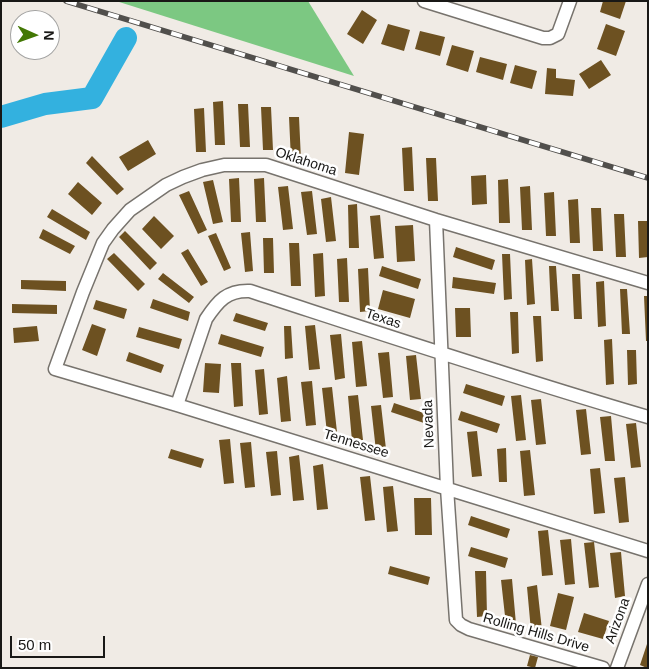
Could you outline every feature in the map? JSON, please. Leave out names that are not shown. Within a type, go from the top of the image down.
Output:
[{"type":"street","points":[[424,1],[543,38],[550,38],[558,34],[570,1]]},
{"type":"street","name":"Oklahoma","points":[[55,369],[103,243],[113,229],[130,210],[166,185],[183,176],[224,165],[266,165],[436,220],[648,283]]},
{"type":"street","name":"Nevada","points":[[436,220],[446,488],[456,620],[461,625]]},
{"type":"street","name":"Texas","points":[[177,405],[206,319],[221,299],[239,291],[250,291],[573,395],[648,417]]},
{"type":"street","name":"Tennessee","points":[[55,369],[648,551]]},
{"type":"street","name":"Arizona","points":[[617,668],[648,584]]},
{"type":"street","name":"Rolling Hills Drive","points":[[461,625],[469,629],[603,668]]},
{"type":"green space","points":[[116,1],[308,1],[354,76]]},
{"type":"building","points":[[603,1],[626,1],[620,19],[600,12]]},
{"type":"building","points":[[362,10],[377,20],[363,44],[347,34]]},
{"type":"building","points":[[388,24],[410,30],[404,51],[381,44]]},
{"type":"building","points":[[606,24],[625,31],[616,56],[597,49]]},
{"type":"building","points":[[420,31],[445,37],[440,56],[415,49]]},
{"type":"building","points":[[452,45],[474,51],[468,72],[446,65]]},
{"type":"building","points":[[480,57],[507,64],[503,80],[476,72]]},
{"type":"building","points":[[601,60],[611,75],[589,89],[579,74]]},
{"type":"building","points":[[515,65],[537,71],[532,89],[510,83]]},
{"type":"building","points":[[547,68],[556,69],[556,78],[575,80],[573,96],[545,94]]},
{"type":"building","points":[[223,101],[225,145],[215,145],[213,102]]},
{"type":"building","points":[[238,104],[248,104],[250,147],[240,147]]},
{"type":"building","points":[[261,107],[271,107],[273,150],[263,150]]},
{"type":"building","points":[[204,108],[206,152],[196,152],[194,109]]},
{"type":"building","points":[[289,117],[299,117],[301,160],[291,160]]},
{"type":"building","points":[[349,132],[364,134],[359,175],[345,173]]},
{"type":"building","points":[[148,140],[156,154],[128,171],[119,157]]},
{"type":"building","points":[[412,147],[414,191],[404,191],[402,148]]},
{"type":"building","points":[[92,156],[124,189],[117,195],[86,163]]},
{"type":"building","points":[[426,158],[436,158],[438,201],[428,201]]},
{"type":"building","points":[[486,175],[487,204],[472,205],[471,176]]},
{"type":"building","points":[[239,178],[241,222],[231,222],[229,179]]},
{"type":"building","points":[[264,178],[266,222],[256,222],[254,179]]},
{"type":"building","points":[[508,179],[510,223],[499,223],[498,180]]},
{"type":"building","points":[[213,180],[223,222],[213,224],[203,182]]},
{"type":"building","points":[[78,182],[102,203],[92,215],[68,194]]},
{"type":"building","points":[[288,186],[293,229],[283,230],[278,187]]},
{"type":"building","points":[[530,186],[532,230],[522,230],[520,187]]},
{"type":"building","points":[[189,191],[207,230],[198,234],[179,195]]},
{"type":"building","points":[[312,191],[317,234],[307,235],[301,192]]},
{"type":"building","points":[[554,192],[556,236],[546,236],[544,193]]},
{"type":"building","points":[[331,197],[336,241],[326,242],[321,199]]},
{"type":"building","points":[[578,199],[580,243],[570,243],[568,200]]},
{"type":"building","points":[[357,204],[359,248],[349,248],[348,205]]},
{"type":"building","points":[[591,208],[601,208],[603,251],[593,251]]},
{"type":"building","points":[[52,209],[90,232],[86,240],[47,217]]},
{"type":"building","points":[[614,214],[624,214],[626,257],[616,257]]},
{"type":"building","points":[[380,215],[384,258],[374,259],[370,216]]},
{"type":"building","points":[[154,216],[174,236],[161,249],[142,229]]},
{"type":"building","points":[[638,221],[648,221],[648,257],[639,258]]},
{"type":"building","points":[[413,225],[415,261],[397,262],[395,226]]},
{"type":"building","points":[[43,229],[75,246],[70,254],[39,238]]},
{"type":"building","points":[[125,231],[157,263],[150,270],[119,237]]},
{"type":"building","points":[[250,232],[253,271],[245,272],[241,233]]},
{"type":"building","points":[[216,233],[231,268],[224,271],[208,236]]},
{"type":"building","points":[[263,238],[273,238],[274,273],[264,273]]},
{"type":"building","points":[[289,243],[299,243],[301,286],[291,286]]},
{"type":"building","points":[[456,247],[495,260],[492,270],[453,257]]},
{"type":"building","points":[[188,249],[208,282],[201,286],[181,253]]},
{"type":"building","points":[[114,253],[145,284],[138,291],[107,259]]},
{"type":"building","points":[[323,253],[325,296],[315,297],[313,254]]},
{"type":"building","points":[[502,254],[510,254],[512,299],[504,300]]},
{"type":"building","points":[[347,258],[349,302],[339,302],[337,259]]},
{"type":"building","points":[[532,259],[535,304],[527,305],[525,260]]},
{"type":"building","points":[[382,266],[421,279],[418,289],[379,276]]},
{"type":"building","points":[[549,266],[556,266],[559,311],[551,311]]},
{"type":"building","points":[[368,268],[370,311],[360,312],[358,269]]},
{"type":"building","points":[[163,273],[194,297],[189,303],[158,279]]},
{"type":"building","points":[[572,274],[580,274],[582,319],[574,319]]},
{"type":"building","points":[[453,277],[496,283],[494,294],[452,288]]},
{"type":"building","points":[[21,280],[66,281],[66,291],[21,289]]},
{"type":"building","points":[[604,281],[606,326],[598,327],[596,282]]},
{"type":"building","points":[[620,289],[627,289],[630,334],[622,334]]},
{"type":"building","points":[[383,290],[415,299],[410,318],[378,309]]},
{"type":"building","points":[[644,296],[648,296],[648,341],[646,341]]},
{"type":"building","points":[[153,299],[190,312],[188,321],[150,308]]},
{"type":"building","points":[[96,300],[127,309],[124,319],[93,309]]},
{"type":"building","points":[[12,304],[57,305],[57,314],[12,313]]},
{"type":"building","points":[[455,308],[470,308],[471,337],[456,337]]},
{"type":"building","points":[[510,312],[518,312],[519,353],[512,354]]},
{"type":"building","points":[[236,313],[268,323],[265,331],[233,321]]},
{"type":"building","points":[[533,316],[541,316],[543,361],[536,362]]},
{"type":"building","points":[[92,324],[106,329],[97,356],[82,350]]},
{"type":"building","points":[[315,325],[320,369],[309,370],[305,326]]},
{"type":"building","points":[[37,326],[39,341],[14,343],[13,328]]},
{"type":"building","points":[[284,326],[291,326],[293,358],[285,359]]},
{"type":"building","points":[[139,327],[182,339],[179,349],[136,337]]},
{"type":"building","points":[[221,334],[264,347],[261,357],[218,344]]},
{"type":"building","points":[[341,334],[345,378],[335,380],[330,335]]},
{"type":"building","points":[[612,339],[614,384],[606,385],[604,340]]},
{"type":"building","points":[[362,341],[367,386],[356,387],[352,342]]},
{"type":"building","points":[[627,350],[636,350],[637,384],[628,385]]},
{"type":"building","points":[[129,352],[164,365],[161,373],[126,361]]},
{"type":"building","points":[[389,352],[393,397],[383,398],[378,353]]},
{"type":"building","points":[[416,355],[421,399],[410,400],[406,356]]},
{"type":"building","points":[[205,363],[221,364],[219,393],[203,392]]},
{"type":"building","points":[[231,363],[241,363],[243,406],[234,407]]},
{"type":"building","points":[[264,369],[268,414],[259,415],[255,370]]},
{"type":"building","points":[[287,376],[291,421],[281,422],[277,378]]},
{"type":"building","points":[[312,381],[316,425],[306,426],[301,382]]},
{"type":"building","points":[[466,384],[505,396],[502,406],[463,393]]},
{"type":"building","points":[[332,387],[337,432],[327,433],[322,388]]},
{"type":"building","points":[[358,395],[363,440],[352,441],[348,396]]},
{"type":"building","points":[[521,395],[526,440],[516,441],[511,396]]},
{"type":"building","points":[[541,399],[546,444],[536,445],[531,400]]},
{"type":"building","points":[[394,403],[433,416],[430,425],[391,412]]},
{"type":"building","points":[[381,405],[386,449],[376,451],[371,406]]},
{"type":"building","points":[[586,409],[591,454],[581,455],[576,410]]},
{"type":"building","points":[[461,411],[500,424],[497,433],[458,420]]},
{"type":"building","points":[[611,416],[615,461],[605,461],[600,417]]},
{"type":"building","points":[[636,423],[641,467],[631,468],[626,424]]},
{"type":"building","points":[[477,431],[482,476],[472,477],[467,432]]},
{"type":"building","points":[[230,439],[234,483],[224,484],[219,440]]},
{"type":"building","points":[[251,442],[255,487],[245,488],[240,443]]},
{"type":"building","points":[[506,448],[507,482],[499,482],[497,449]]},
{"type":"building","points":[[171,449],[204,459],[201,468],[168,458]]},
{"type":"building","points":[[530,450],[535,495],[524,496],[520,451]]},
{"type":"building","points":[[277,451],[281,495],[271,496],[266,452]]},
{"type":"building","points":[[299,455],[304,500],[293,501],[289,457]]},
{"type":"building","points":[[323,464],[328,509],[317,510],[313,466]]},
{"type":"building","points":[[600,468],[605,513],[594,514],[590,469]]},
{"type":"building","points":[[370,476],[375,520],[365,521],[360,477]]},
{"type":"building","points":[[625,477],[629,522],[619,523],[614,478]]},
{"type":"building","points":[[393,486],[398,531],[387,532],[383,487]]},
{"type":"building","points":[[414,498],[431,498],[432,535],[415,535]]},
{"type":"building","points":[[471,516],[510,529],[507,538],[468,525]]},
{"type":"building","points":[[548,530],[553,575],[542,576],[538,531]]},
{"type":"building","points":[[571,539],[575,584],[565,585],[560,540]]},
{"type":"building","points":[[594,542],[599,587],[589,588],[584,543]]},
{"type":"building","points":[[471,547],[508,558],[505,568],[468,556]]},
{"type":"building","points":[[621,552],[625,596],[615,598],[610,553]]},
{"type":"building","points":[[390,566],[430,577],[428,585],[388,574]]},
{"type":"building","points":[[475,571],[486,571],[487,616],[477,617]]},
{"type":"building","points":[[512,579],[516,624],[506,625],[501,580]]},
{"type":"building","points":[[537,585],[542,630],[531,631],[527,587]]},
{"type":"building","points":[[558,593],[574,597],[566,630],[550,626]]},
{"type":"building","points":[[584,613],[609,621],[603,639],[578,632]]},
{"type":"building","points":[[647,644],[648,668],[640,665]]},
{"type":"building","points":[[530,655],[538,657],[535,668],[527,666]]},
{"type":"waterway","points":[[1,117],[45,104],[92,98],[126,38]]},
{"type":"railway","points":[[66,1],[648,178]]}]
